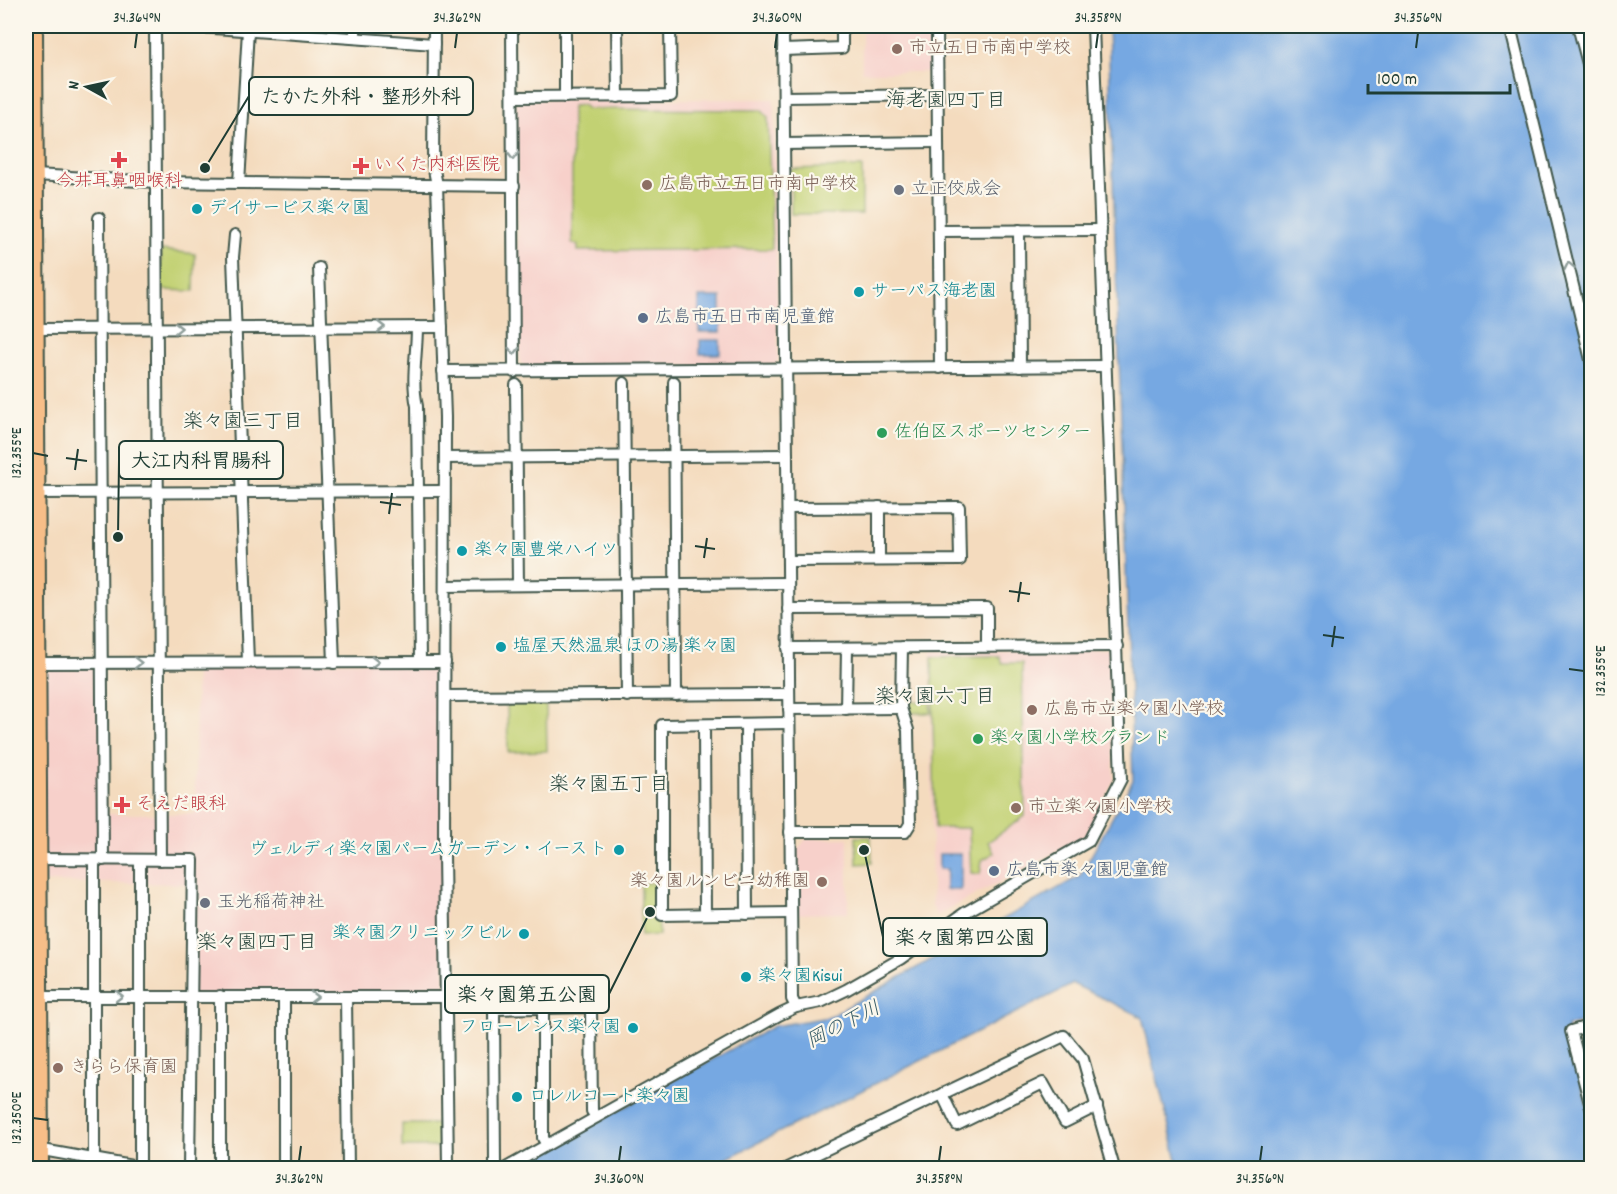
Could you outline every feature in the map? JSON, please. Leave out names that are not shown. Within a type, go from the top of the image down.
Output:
[{"type":"highway","points":[[34,26],[39,997],[36,1156]]},
{"type":"street","points":[[155,26],[160,860]]},
{"type":"street","points":[[186,26],[269,29],[434,44]]},
{"type":"street","points":[[355,26],[355,38]]},
{"type":"street","points":[[434,26],[433,165],[437,185],[445,458],[445,997],[448,1168]]},
{"type":"street","points":[[512,26],[514,372]]},
{"type":"street","points":[[565,26],[566,97]]},
{"type":"street","points":[[617,26],[618,97]]},
{"type":"street","points":[[513,97],[671,96],[670,26]]},
{"type":"street","points":[[783,26],[792,999],[796,1007]]},
{"type":"street","points":[[783,50],[842,48],[842,26]]},
{"type":"street","points":[[937,26],[940,368]]},
{"type":"street","points":[[506,1168],[796,1007],[821,1002],[855,985],[900,959],[966,912],[1089,841],[1121,779],[1093,26]]},
{"type":"street","points":[[1510,26],[1592,364]]},
{"type":"street","points":[[1578,26],[1592,79]]},
{"type":"street","points":[[239,183],[248,30]]},
{"type":"street","points":[[784,96],[937,95]]},
{"type":"street","points":[[784,144],[938,142]]},
{"type":"street","points":[[35,175],[156,182],[514,186]]},
{"type":"street","points":[[94,1161],[94,996],[99,860],[101,663],[99,218]]},
{"type":"street","points":[[1019,230],[1020,367]]},
{"type":"street","points":[[939,231],[1101,230]]},
{"type":"street","points":[[235,235],[233,257],[248,662]]},
{"type":"street","points":[[319,268],[334,663]]},
{"type":"street","points":[[417,327],[417,359],[414,377],[417,406],[420,661]]},
{"type":"street","points":[[35,329],[442,327]]},
{"type":"street","points":[[443,371],[1105,366]]},
{"type":"street","points":[[674,382],[676,695]]},
{"type":"street","points":[[624,383],[627,696]]},
{"type":"street","points":[[516,385],[518,585]]},
{"type":"street","points":[[445,458],[787,455]]},
{"type":"street","points":[[36,493],[444,491]]},
{"type":"street","points":[[879,507],[879,560]]},
{"type":"street","points":[[788,508],[959,507],[960,560],[788,561]]},
{"type":"street","points":[[445,586],[788,583]]},
{"type":"street","points":[[788,609],[987,608],[987,646]]},
{"type":"street","points":[[789,648],[1117,646]]},
{"type":"street","points":[[790,832],[905,832],[910,824],[908,730],[901,708],[902,647]]},
{"type":"street","points":[[846,709],[847,648]]},
{"type":"street","points":[[37,663],[445,662]]},
{"type":"street","points":[[445,696],[789,694]]},
{"type":"street","points":[[789,709],[901,708]]},
{"type":"street","points":[[789,723],[662,725],[662,915],[791,914]]},
{"type":"street","points":[[746,724],[747,914]]},
{"type":"street","points":[[704,725],[705,914]]},
{"type":"street","points":[[38,859],[194,860],[189,1168]]},
{"type":"street","points":[[36,1156],[142,1168],[140,860]]},
{"type":"street","points":[[220,996],[220,1168]]},
{"type":"street","points":[[39,997],[445,997]]},
{"type":"street","points":[[284,997],[284,1168]]},
{"type":"street","points":[[346,997],[348,1168]]},
{"type":"street","points":[[497,1168],[495,1163],[494,1009],[591,1007],[592,1111],[596,1117]]},
{"type":"street","points":[[543,1008],[543,1138],[547,1144]]},
{"type":"street","points":[[1592,1025],[1571,1031],[1592,1111]]},
{"type":"street","points":[[787,1168],[1064,1036],[1083,1059],[1114,1168]]},
{"type":"street","points":[[942,1094],[957,1125],[1043,1083],[1065,1122],[1097,1106]]},
{"type":"shaded area","name":"市立五日市南中学校","points":[[862,26],[932,26],[933,72],[862,72]]},
{"type":"shaded area","name":"広島市立五日市南中学校","points":[[774,99],[778,360],[774,365],[525,367],[520,361],[516,104],[520,100]]},
{"type":"shaded area","name":"市立楽々園小学校","points":[[1109,649],[1114,780],[1085,836],[936,916],[932,906],[931,651]]},
{"type":"shaded area","points":[[444,660],[445,997],[191,995],[193,884],[26,882],[26,664],[101,663],[102,814],[195,814],[196,665]]},
{"type":"shaded area","name":"楽々園ルンビニ幼稚園","points":[[848,838],[848,913],[796,914],[797,850],[806,839]]},
{"type":"green space","points":[[583,105],[587,109],[761,110],[768,117],[772,249],[578,251],[578,245],[572,243],[572,106]]},
{"type":"green space","points":[[862,167],[862,214],[791,214],[791,169]]},
{"type":"green space","points":[[161,250],[195,254],[194,291],[161,290]]},
{"type":"green space","name":"楽々園小学校グランド","points":[[999,656],[1002,663],[1022,663],[1025,816],[988,842],[994,853],[982,860],[980,874],[971,873],[969,828],[935,828],[932,657]]},
{"type":"green space","points":[[930,701],[931,713],[906,713],[906,702]]},
{"type":"green space","points":[[507,702],[546,702],[547,751],[508,752]]},
{"type":"green space","points":[[856,837],[871,837],[872,863],[857,864]]},
{"type":"green space","points":[[641,883],[658,883],[659,935],[641,936]]},
{"type":"green space","points":[[402,1124],[438,1124],[439,1147],[402,1147]]},
{"type":"water","name":"岡の下川","points":[[1108,26],[1591,26],[1592,1019],[1567,1027],[1591,1122],[1591,1168],[1179,1168],[1142,1017],[1073,984],[708,1168],[513,1168],[774,1026],[829,1017],[1080,876],[1133,780]]},
{"type":"water","points":[[699,297],[721,297],[721,332],[699,332]]},
{"type":"water","points":[[700,340],[720,340],[720,354],[700,354]]},
{"type":"water","points":[[939,854],[961,854],[961,890],[946,890],[947,869],[939,869]]},
{"type":"water","points":[[26,1156],[96,1168],[26,1168]]},
{"type":"place","name":"市立五日市南中学校","points":[[897,49]]},
{"type":"place","name":"今井耳鼻咽喉科","points":[[119,160]]},
{"type":"place","name":"いくた内科医院","points":[[361,166]]},
{"type":"place","name":"たかた外科・整形外科","points":[[205,168]]},
{"type":"place","name":"広島市立五日市南中学校","points":[[647,185]]},
{"type":"place","name":"立正佼成会","points":[[899,190]]},
{"type":"place","name":"デイサービス楽々園","points":[[197,209]]},
{"type":"place","name":"サーパス海老園","points":[[859,292]]},
{"type":"place","name":"広島市五日市南児童館","points":[[643,318]]},
{"type":"place","name":"佐伯区スポーツセンター","points":[[882,433]]},
{"type":"place","name":"大江内科胃腸科","points":[[118,537]]},
{"type":"place","name":"楽々園豊栄ハイツ","points":[[462,551]]},
{"type":"place","name":"塩屋天然温泉 ほの湯 楽々園","points":[[501,647]]},
{"type":"place","name":"広島市立楽々園小学校","points":[[1032,710]]},
{"type":"place","name":"楽々園小学校グランド","points":[[978,739]]},
{"type":"place","name":"そえだ眼科","points":[[122,805]]},
{"type":"place","name":"市立楽々園小学校","points":[[1016,808]]},
{"type":"place","name":"ヴェルディ楽々園パームガーデン・イースト","points":[[619,850]]},
{"type":"place","name":"楽々園第四公園","points":[[864,850]]},
{"type":"place","name":"広島市楽々園児童館","points":[[994,871]]},
{"type":"place","name":"楽々園ルンビニ幼稚園","points":[[822,882]]},
{"type":"place","name":"玉光稲荷神社","points":[[205,903]]},
{"type":"place","name":"楽々園第五公園","points":[[650,912]]},
{"type":"place","name":"楽々園クリニックビル","points":[[524,934]]},
{"type":"place","name":"楽々園Kisui","points":[[746,977]]},
{"type":"place","name":"フローレンス楽々園","points":[[633,1028]]},
{"type":"place","name":"きらら保育園","points":[[58,1068]]},
{"type":"place","name":"ロレルコート楽々園","points":[[517,1097]]},
{"type":"district","name":"海老園四丁目","points":[[946,102]]},
{"type":"district","name":"楽々園三丁目","points":[[243,423]]},
{"type":"district","name":"楽々園六丁目","points":[[935,698]]},
{"type":"district","name":"楽々園五丁目","points":[[609,786]]},
{"type":"district","name":"楽々園四丁目","points":[[257,944]]}]
